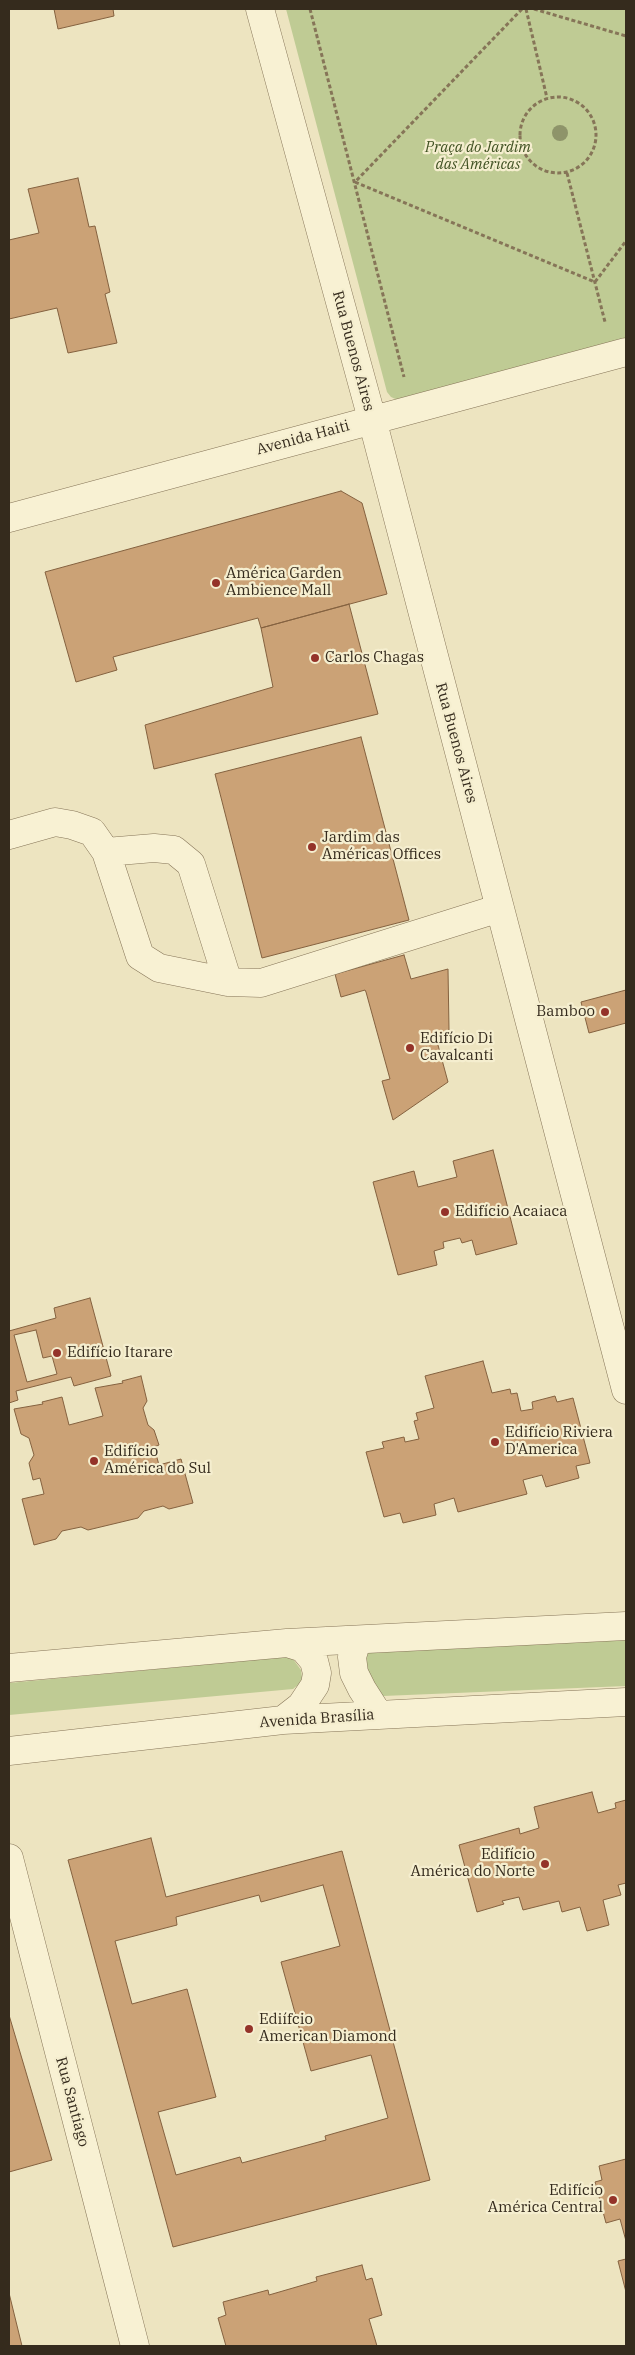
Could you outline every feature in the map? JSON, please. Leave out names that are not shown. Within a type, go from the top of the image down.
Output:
[{"type":"street","name":"Rua Buenos Aires","points":[[260,9],[372,419],[626,1390]]},
{"type":"street","name":"Avenida Haiti","points":[[9,518],[626,352]]},
{"type":"street","points":[[9,835],[55,822],[72,825],[92,832],[106,852],[140,956],[159,968],[228,982],[261,983],[500,908]]},
{"type":"street","points":[[106,852],[154,848],[174,850],[191,864],[228,982]]},
{"type":"street","points":[[9,1668],[287,1643],[626,1626]]},
{"type":"street","points":[[356,1640],[352,1657],[354,1673],[378,1714]]},
{"type":"street","points":[[283,1720],[301,1706],[316,1684],[317,1674],[314,1661],[303,1648],[287,1643]]},
{"type":"street","name":"Avenida Brasília","points":[[9,1751],[283,1720],[626,1702]]},
{"type":"street","name":"Rua Santiago","points":[[9,1858],[135,2346]]},
{"type":"path","points":[[310,9],[406,385]]},
{"type":"path","points":[[355,182],[524,9]]},
{"type":"path","points":[[524,9],[547,98]]},
{"type":"path","points":[[534,9],[626,36]]},
{"type":"path","points":[[559,97],[577,102],[590,114],[595,125],[594,149],[588,160],[579,168],[567,173],[554,173],[541,169],[530,162],[522,151],[521,125],[526,113],[536,104],[547,98],[559,97]]},
{"type":"path","points":[[567,173],[606,327]]},
{"type":"path","points":[[355,182],[595,282]]},
{"type":"path","points":[[595,282],[626,241]]},
{"type":"green space","name":"Praça do Jardim das Américas","points":[[286,9],[626,9],[626,338],[405,401],[391,397],[387,392]]},
{"type":"green space","points":[[626,1640],[626,1686],[383,1696],[370,1692],[364,1672],[366,1653]]},
{"type":"green space","points":[[285,1657],[293,1659],[301,1670],[302,1678],[293,1689],[9,1715],[9,1683]]},
{"type":"building","points":[[54,9],[113,9],[114,16],[58,29]]},
{"type":"building","points":[[78,178],[89,227],[95,226],[110,292],[105,294],[117,343],[68,353],[57,308],[9,319],[9,240],[39,233],[28,189]]},
{"type":"building","name":"América Garden Ambience Mall","points":[[341,491],[362,503],[387,594],[261,628],[258,618],[113,657],[117,670],[76,682],[45,572]]},
{"type":"building","name":"Carlos Chagas","points":[[349,604],[378,714],[154,769],[145,725],[273,687],[261,628]]},
{"type":"building","name":"Jardim das Américas Offices","points":[[361,737],[409,920],[262,958],[215,774]]},
{"type":"building","name":"Edifício Di Cavalcanti","points":[[404,955],[411,979],[448,969],[449,1030],[435,1034],[448,1082],[393,1120],[382,1081],[390,1079],[366,992],[365,990],[341,997],[335,974]]},
{"type":"building","name":"Bamboo","points":[[626,990],[626,1023],[589,1033],[581,1002]]},
{"type":"building","name":"Edifício Acaiaca","points":[[493,1150],[517,1244],[476,1255],[472,1240],[462,1243],[460,1238],[443,1242],[444,1248],[434,1251],[437,1265],[398,1275],[373,1182],[414,1171],[418,1187],[457,1177],[453,1161]]},
{"type":"building","name":"Edifício Itarare","points":[[90,1298],[111,1376],[74,1386],[71,1377],[16,1391],[18,1400],[9,1403],[9,1331],[56,1318],[54,1308]]},
{"type":"building","points":[[36,1330],[43,1358],[52,1356],[57,1374],[27,1382],[14,1335]]},
{"type":"building","name":"Edifício Riviera D'America","points":[[483,1361],[492,1393],[510,1389],[511,1394],[517,1393],[521,1411],[533,1409],[532,1402],[555,1396],[557,1402],[573,1398],[590,1463],[576,1466],[579,1478],[546,1487],[542,1475],[523,1480],[527,1494],[458,1512],[454,1498],[434,1504],[436,1515],[403,1523],[400,1513],[384,1517],[366,1452],[384,1448],[382,1442],[404,1437],[405,1442],[419,1439],[414,1421],[418,1420],[416,1413],[434,1408],[425,1376]]},
{"type":"building","name":"Edifício América do Sul","points":[[141,1376],[147,1401],[143,1408],[148,1425],[154,1430],[159,1445],[154,1447],[159,1465],[181,1459],[193,1503],[169,1509],[163,1506],[144,1511],[138,1518],[88,1530],[81,1527],[62,1531],[56,1539],[34,1545],[22,1499],[44,1494],[40,1478],[33,1480],[29,1463],[34,1455],[29,1438],[21,1434],[14,1409],[43,1404],[42,1402],[62,1397],[69,1425],[103,1416],[95,1388],[123,1383],[122,1381]]},
{"type":"building","name":"Edifício América do Norte","points":[[592,1792],[598,1813],[616,1808],[615,1803],[626,1800],[626,1883],[618,1885],[621,1895],[603,1900],[609,1925],[587,1931],[580,1907],[562,1912],[559,1901],[523,1910],[519,1897],[502,1901],[504,1904],[477,1912],[459,1845],[519,1828],[520,1834],[539,1828],[534,1807]]},
{"type":"building","points":[[151,1838],[166,1897],[342,1851],[430,2180],[173,2247],[68,1860]]},
{"type":"building","name":"Ediífcio American Diamond","points":[[323,1885],[340,1946],[281,1962],[311,2071],[371,2055],[388,2118],[325,2136],[326,2140],[242,2163],[240,2157],[176,2175],[158,2112],[216,2097],[187,1989],[132,2004],[115,1941],[177,1925],[176,1917],[259,1895],[261,1902]]},
{"type":"building","points":[[9,2015],[52,2160],[9,2172]]},
{"type":"building","name":"Edifício América Central","points":[[626,2159],[626,2241],[620,2219],[606,2223],[595,2182],[602,2180],[599,2166]]},
{"type":"building","points":[[626,2259],[626,2292],[618,2261]]},
{"type":"building","points":[[362,2265],[366,2280],[372,2278],[382,2315],[369,2319],[377,2346],[226,2346],[218,2318],[226,2315],[223,2302],[268,2290],[269,2295],[317,2281],[316,2277]]},
{"type":"building","points":[[9,2293],[22,2346],[9,2346]]},
{"type":"place","name":"América Garden Ambience Mall","points":[[216,583]]},
{"type":"place","name":"Carlos Chagas","points":[[315,658]]},
{"type":"place","name":"Jardim das Américas Offices","points":[[312,847]]},
{"type":"place","name":"Bamboo","points":[[605,1012]]},
{"type":"place","name":"Edifício Di Cavalcanti","points":[[410,1048]]},
{"type":"place","name":"Edifício Acaiaca","points":[[445,1212]]},
{"type":"place","name":"Edifício Itarare","points":[[57,1353]]},
{"type":"place","name":"Edifício Riviera D'America","points":[[495,1442]]},
{"type":"place","name":"Edifício América do Sul","points":[[94,1461]]},
{"type":"place","name":"Edifício América do Norte","points":[[545,1864]]},
{"type":"place","name":"Ediífcio American Diamond","points":[[249,2029]]},
{"type":"place","name":"Edifício América Central","points":[[613,2200]]}]
